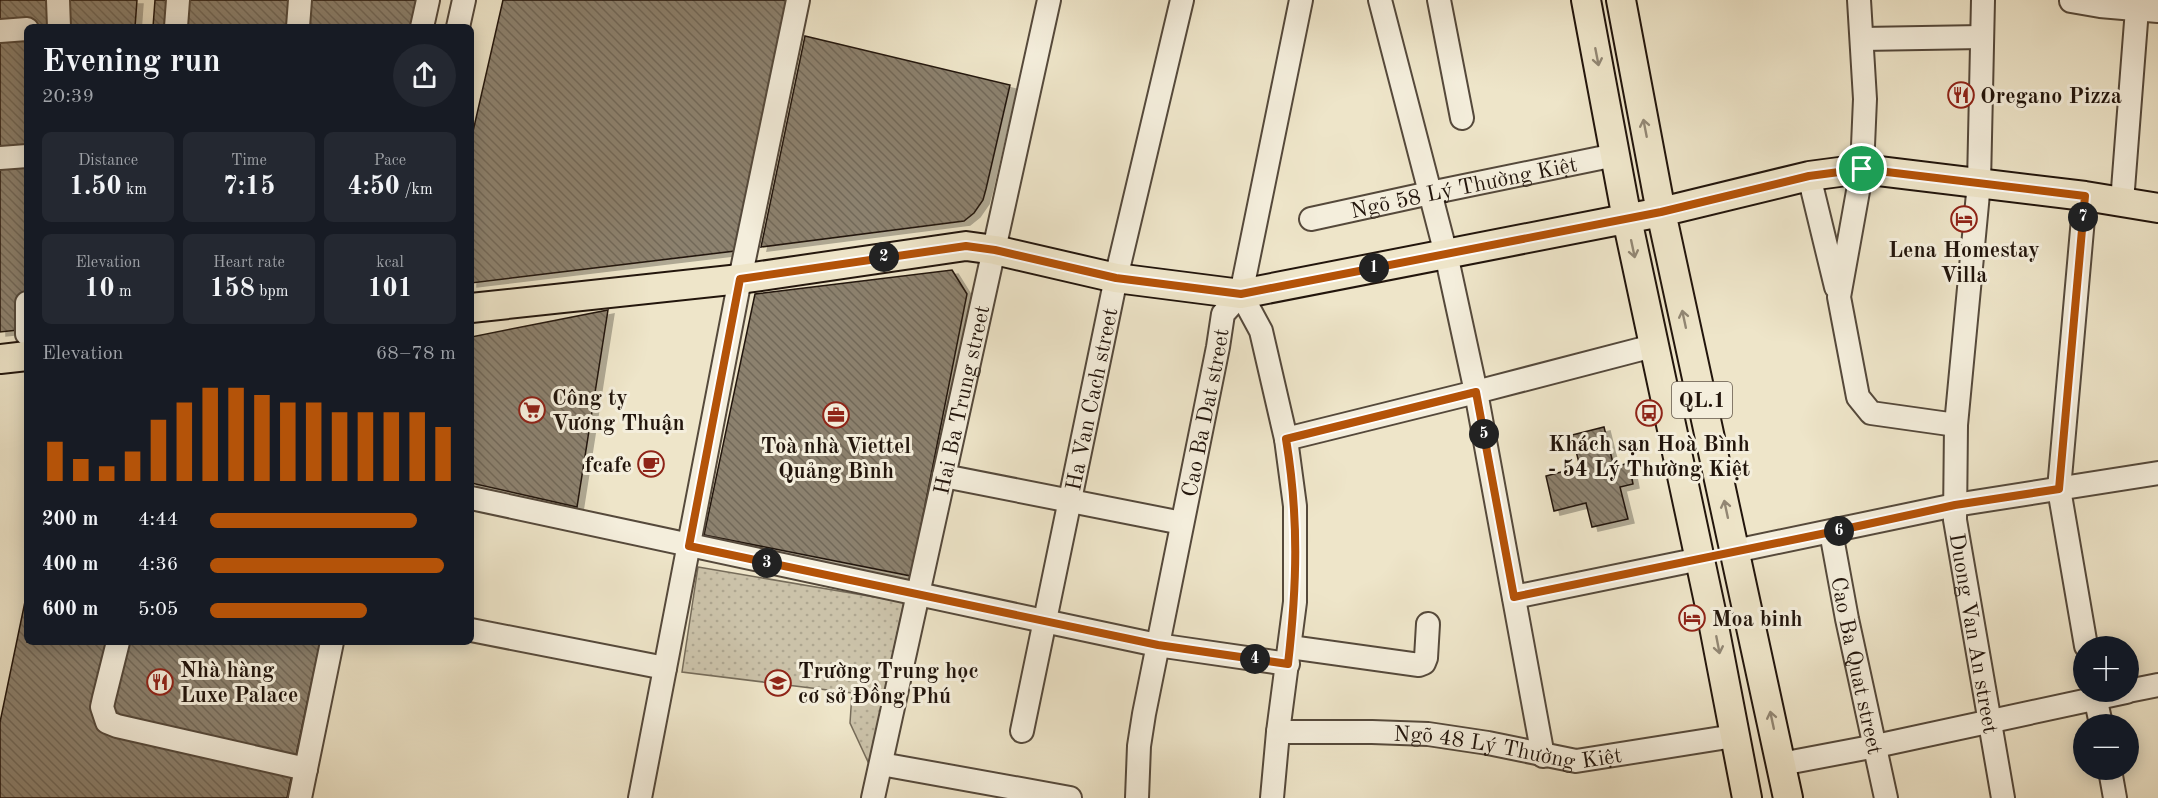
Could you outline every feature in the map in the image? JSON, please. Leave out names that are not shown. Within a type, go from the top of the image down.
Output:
[{"type":"main road","name":"QL.1","points":[[1586,0],[1627,219],[1712,616],[1747,798]]},
{"type":"main road","name":"QL.1","points":[[1621,0],[1661,212],[1788,798]]},
{"type":"main road","points":[[474,308],[740,279],[966,246],[995,250],[1116,278],[1241,294],[1661,212],[1809,176],[1862,169],[2085,196],[2158,208]]},
{"type":"main road","points":[[0,359],[24,356]]},
{"type":"main road","points":[[1700,559],[1735,551]]},
{"type":"main road","points":[[1712,616],[1747,609]]},
{"type":"street","points":[[58,0],[59,24]]},
{"type":"street","points":[[176,24],[177,0]]},
{"type":"street","points":[[298,24],[300,0]]},
{"type":"street","points":[[423,24],[428,0]]},
{"type":"street","points":[[459,24],[464,0]]},
{"type":"street","points":[[640,798],[740,279],[798,0]]},
{"type":"street","name":"Hai Ba Trung street","points":[[873,798],[1049,0]]},
{"type":"street","name":"Ha Van Cach street","points":[[1022,730],[1116,278],[1182,0]]},
{"type":"street","name":"Cao Ba Dat street","points":[[1137,798],[1139,746],[1223,314],[1241,294],[1301,0]]},
{"type":"street","points":[[1380,0],[1446,254],[1476,392],[1543,756]]},
{"type":"street","points":[[1439,0],[1462,118]]},
{"type":"street","points":[[1839,297],[1862,169],[1865,99],[1859,0]]},
{"type":"street","name":"Duong Van An street","points":[[1983,0],[1979,183],[1956,425],[1954,520],[2003,798]]},
{"type":"street","points":[[2071,1],[2148,10],[2122,202]]},
{"type":"street","points":[[0,31],[24,30]]},
{"type":"street","points":[[1862,39],[1982,37]]},
{"type":"street","name":"Ngõ 58 Lý Thường Kiệt","points":[[1311,219],[1616,155]]},
{"type":"street","points":[[0,158],[24,156]]},
{"type":"street","points":[[1809,176],[1839,297],[1858,397],[1871,413],[1956,425]]},
{"type":"street","points":[[2084,636],[2059,489],[2085,196]]},
{"type":"street","points":[[1241,294],[1261,331],[1293,479],[1296,544],[1295,602],[1272,798]]},
{"type":"street","points":[[1286,439],[1653,346]]},
{"type":"street","points":[[1735,551],[1955,505],[2158,473]]},
{"type":"street","points":[[944,476],[1182,523]]},
{"type":"street","points":[[474,499],[1158,645],[1419,665],[1424,663],[1426,658],[1428,624]]},
{"type":"street","name":"Cao Ba Quat street","points":[[1831,532],[1847,619],[1886,798]]},
{"type":"street","points":[[1514,597],[1700,559]]},
{"type":"street","points":[[474,631],[665,668]]},
{"type":"street","points":[[117,645],[102,707],[107,722],[306,769]]},
{"type":"street","points":[[300,798],[331,645]]},
{"type":"street","points":[[2139,689],[2158,685]]},
{"type":"street","points":[[1781,764],[1876,746],[2073,700]]},
{"type":"street","name":"Ngõ 48 Lý Thường Kiệt","points":[[1278,732],[1428,734],[1576,761],[1734,735]]},
{"type":"street","points":[[881,764],[1070,798]]},
{"type":"street","points":[[2112,780],[2115,798]]},
{"type":"shaded area","points":[[698,567],[904,602],[869,764],[850,723],[852,693],[682,672]]},
{"type":"building","points":[[0,0],[137,0],[135,24],[24,24],[24,329],[0,332]]},
{"type":"building","points":[[155,0],[432,0],[427,24],[153,24]]},
{"type":"building","points":[[503,0],[787,0],[735,251],[474,283],[474,127]]},
{"type":"building","points":[[805,36],[1010,85],[983,200],[974,213],[964,221],[761,247]]},
{"type":"building","name":"Toà nhà Viettel Quảng Bình","points":[[952,270],[967,294],[911,576],[704,535],[755,294]]},
{"type":"building","name":"Công ty Vương Thuận","points":[[608,310],[577,507],[474,484],[474,336]]},
{"type":"building","points":[[1604,427],[1614,467],[1629,463],[1633,484],[1620,487],[1628,519],[1592,527],[1586,503],[1554,511],[1546,476],[1580,467],[1572,435]]},
{"type":"building","name":"Nhà hàng Luxe Palace","points":[[24,606],[24,645],[319,645],[287,798],[0,798],[0,722]]},
{"type":"place","name":"Oregano Pizza","points":[[1961,95]]},
{"type":"place","name":"Lena Homestay Villa","points":[[1964,219]]},
{"type":"place","name":"Công ty Vương Thuận","points":[[532,410]]},
{"type":"place","name":"Khách sạn Hoà Bình - 54 Lý Thường Kiệt","points":[[1649,413]]},
{"type":"place","name":"Toà nhà Viettel Quảng Bình","points":[[836,415]]},
{"type":"place","name":"fcafe","points":[[651,464]]},
{"type":"place","name":"Moa binh","points":[[1692,618]]},
{"type":"place","name":"Nhà hàng Luxe Palace","points":[[160,682]]},
{"type":"place","name":"Trường Trung học cơ sở Đồng Phú","points":[[778,683]]},
{"type":"route","points":[[1862,169],[2085,196],[2059,489],[1955,505],[1514,597],[1476,392],[1286,439],[1293,479],[1296,544],[1295,602],[1288,664],[1158,645],[689,546],[740,279],[966,246],[995,250],[1116,278],[1241,294],[1661,212],[1809,176],[1862,169]]}]
